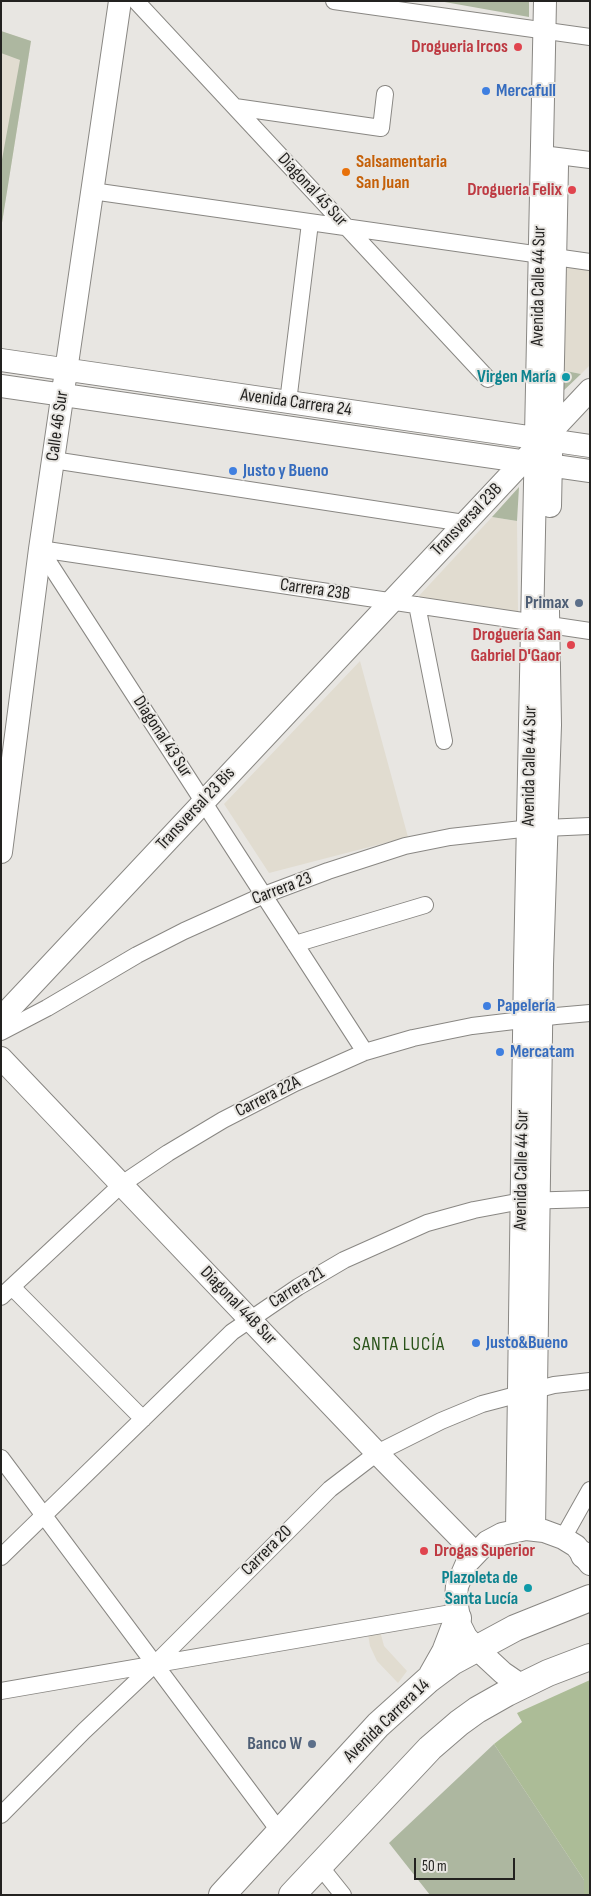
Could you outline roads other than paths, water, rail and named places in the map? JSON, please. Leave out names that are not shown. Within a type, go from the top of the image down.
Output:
[{"type":"main road","name":"Calle 46 Sur","points":[[1,852],[40,549],[120,1]]},
{"type":"main road","name":"Avenida Calle 44 Sur","points":[[526,1530],[533,1018],[538,828],[541,448],[552,32],[545,1]]},
{"type":"main road","name":"Avenida Calle 44 Sur","points":[[552,32],[561,1]]},
{"type":"main road","name":"Avenida Carrera 24","points":[[1,360],[288,402],[541,448],[590,471]]},
{"type":"main road","name":"Avenida Carrera 24","points":[[1,386],[475,454],[590,446]]},
{"type":"main road","name":"Transversal 23B","points":[[390,601],[464,522],[541,448],[590,390]]},
{"type":"main road","points":[[475,454],[488,471],[490,480],[486,500]]},
{"type":"main road","name":"Transversal 23 Bis","points":[[1,1018],[390,601]]},
{"type":"main road","name":"Diagonal 44B Sur","points":[[1,1058],[377,1453],[476,1553]]},
{"type":"main road","points":[[517,1682],[476,1648],[466,1637],[458,1615],[456,1599],[459,1580],[467,1563],[487,1542],[502,1534],[526,1530],[544,1531],[563,1538],[576,1546],[588,1559]]},
{"type":"main road","name":"Avenida Carrera 14","points":[[222,1895],[378,1725],[428,1680],[452,1662],[515,1628],[590,1598]]},
{"type":"main road","points":[[428,1680],[438,1666],[458,1615]]},
{"type":"main road","points":[[292,1895],[430,1748],[459,1723],[545,1663],[590,1645]]},
{"type":"main road","points":[[517,1682],[590,1657]]},
{"type":"street","name":"Diagonal 45 Sur","points":[[136,1],[488,379]]},
{"type":"street","points":[[334,1],[590,37]]},
{"type":"street","points":[[235,107],[382,128],[385,94]]},
{"type":"street","points":[[550,155],[590,160]]},
{"type":"street","points":[[92,191],[590,262]]},
{"type":"street","points":[[288,402],[310,223]]},
{"type":"street","points":[[53,460],[464,522]]},
{"type":"street","name":"Carrera 23B","points":[[40,549],[590,631]]},
{"type":"street","name":"Diagonal 43 Sur","points":[[40,549],[366,1052]]},
{"type":"street","points":[[417,605],[444,741]]},
{"type":"street","name":"Carrera 23","points":[[1,1032],[48,1008],[144,951],[184,930],[264,895],[364,859],[405,846],[469,834],[590,826]]},
{"type":"street","points":[[295,944],[425,905]]},
{"type":"street","name":"Carrera 22A","points":[[7,1292],[122,1184],[168,1153],[223,1120],[295,1083],[366,1052],[413,1038],[472,1026],[533,1018],[590,1014]]},
{"type":"street","name":"Carrera 21","points":[[1,1557],[232,1332],[298,1287],[344,1260],[386,1240],[436,1220],[474,1210],[530,1201],[590,1198]]},
{"type":"street","points":[[7,1292],[143,1419]]},
{"type":"street","name":"Carrera 20","points":[[1,1815],[330,1489],[377,1453],[441,1421],[482,1404],[554,1384],[590,1381]]},
{"type":"street","points":[[1,1458],[280,1832]]},
{"type":"street","points":[[563,1538],[590,1490]]},
{"type":"street","points":[[1,1691],[458,1615]]},
{"type":"street","points":[[319,1865],[343,1895]]},
{"type":"place","name":"Drogueria Ircos","points":[[518,47]]},
{"type":"place","name":"Mercafull","points":[[486,91]]},
{"type":"place","name":"Salsamentaria San Juan","points":[[346,172]]},
{"type":"place","name":"Drogueria Felix","points":[[572,190]]},
{"type":"place","name":"Virgen María","points":[[566,377]]},
{"type":"place","name":"Justo y Bueno","points":[[233,471]]},
{"type":"place","name":"Primax","points":[[579,603]]},
{"type":"place","name":"Droguería San Gabriel D'Gaor","points":[[571,645]]},
{"type":"place","name":"Papelería","points":[[487,1006]]},
{"type":"place","name":"Mercatam","points":[[500,1052]]},
{"type":"place","name":"Justo&Bueno","points":[[476,1343]]},
{"type":"place","name":"Drogas Superior","points":[[424,1551]]},
{"type":"place","name":"Plazoleta de Santa Lucía","points":[[528,1588]]},
{"type":"place","name":"Banco W","points":[[312,1744]]},
{"type":"district","name":"SANTA LUCÍA","points":[[399,1345]]}]
